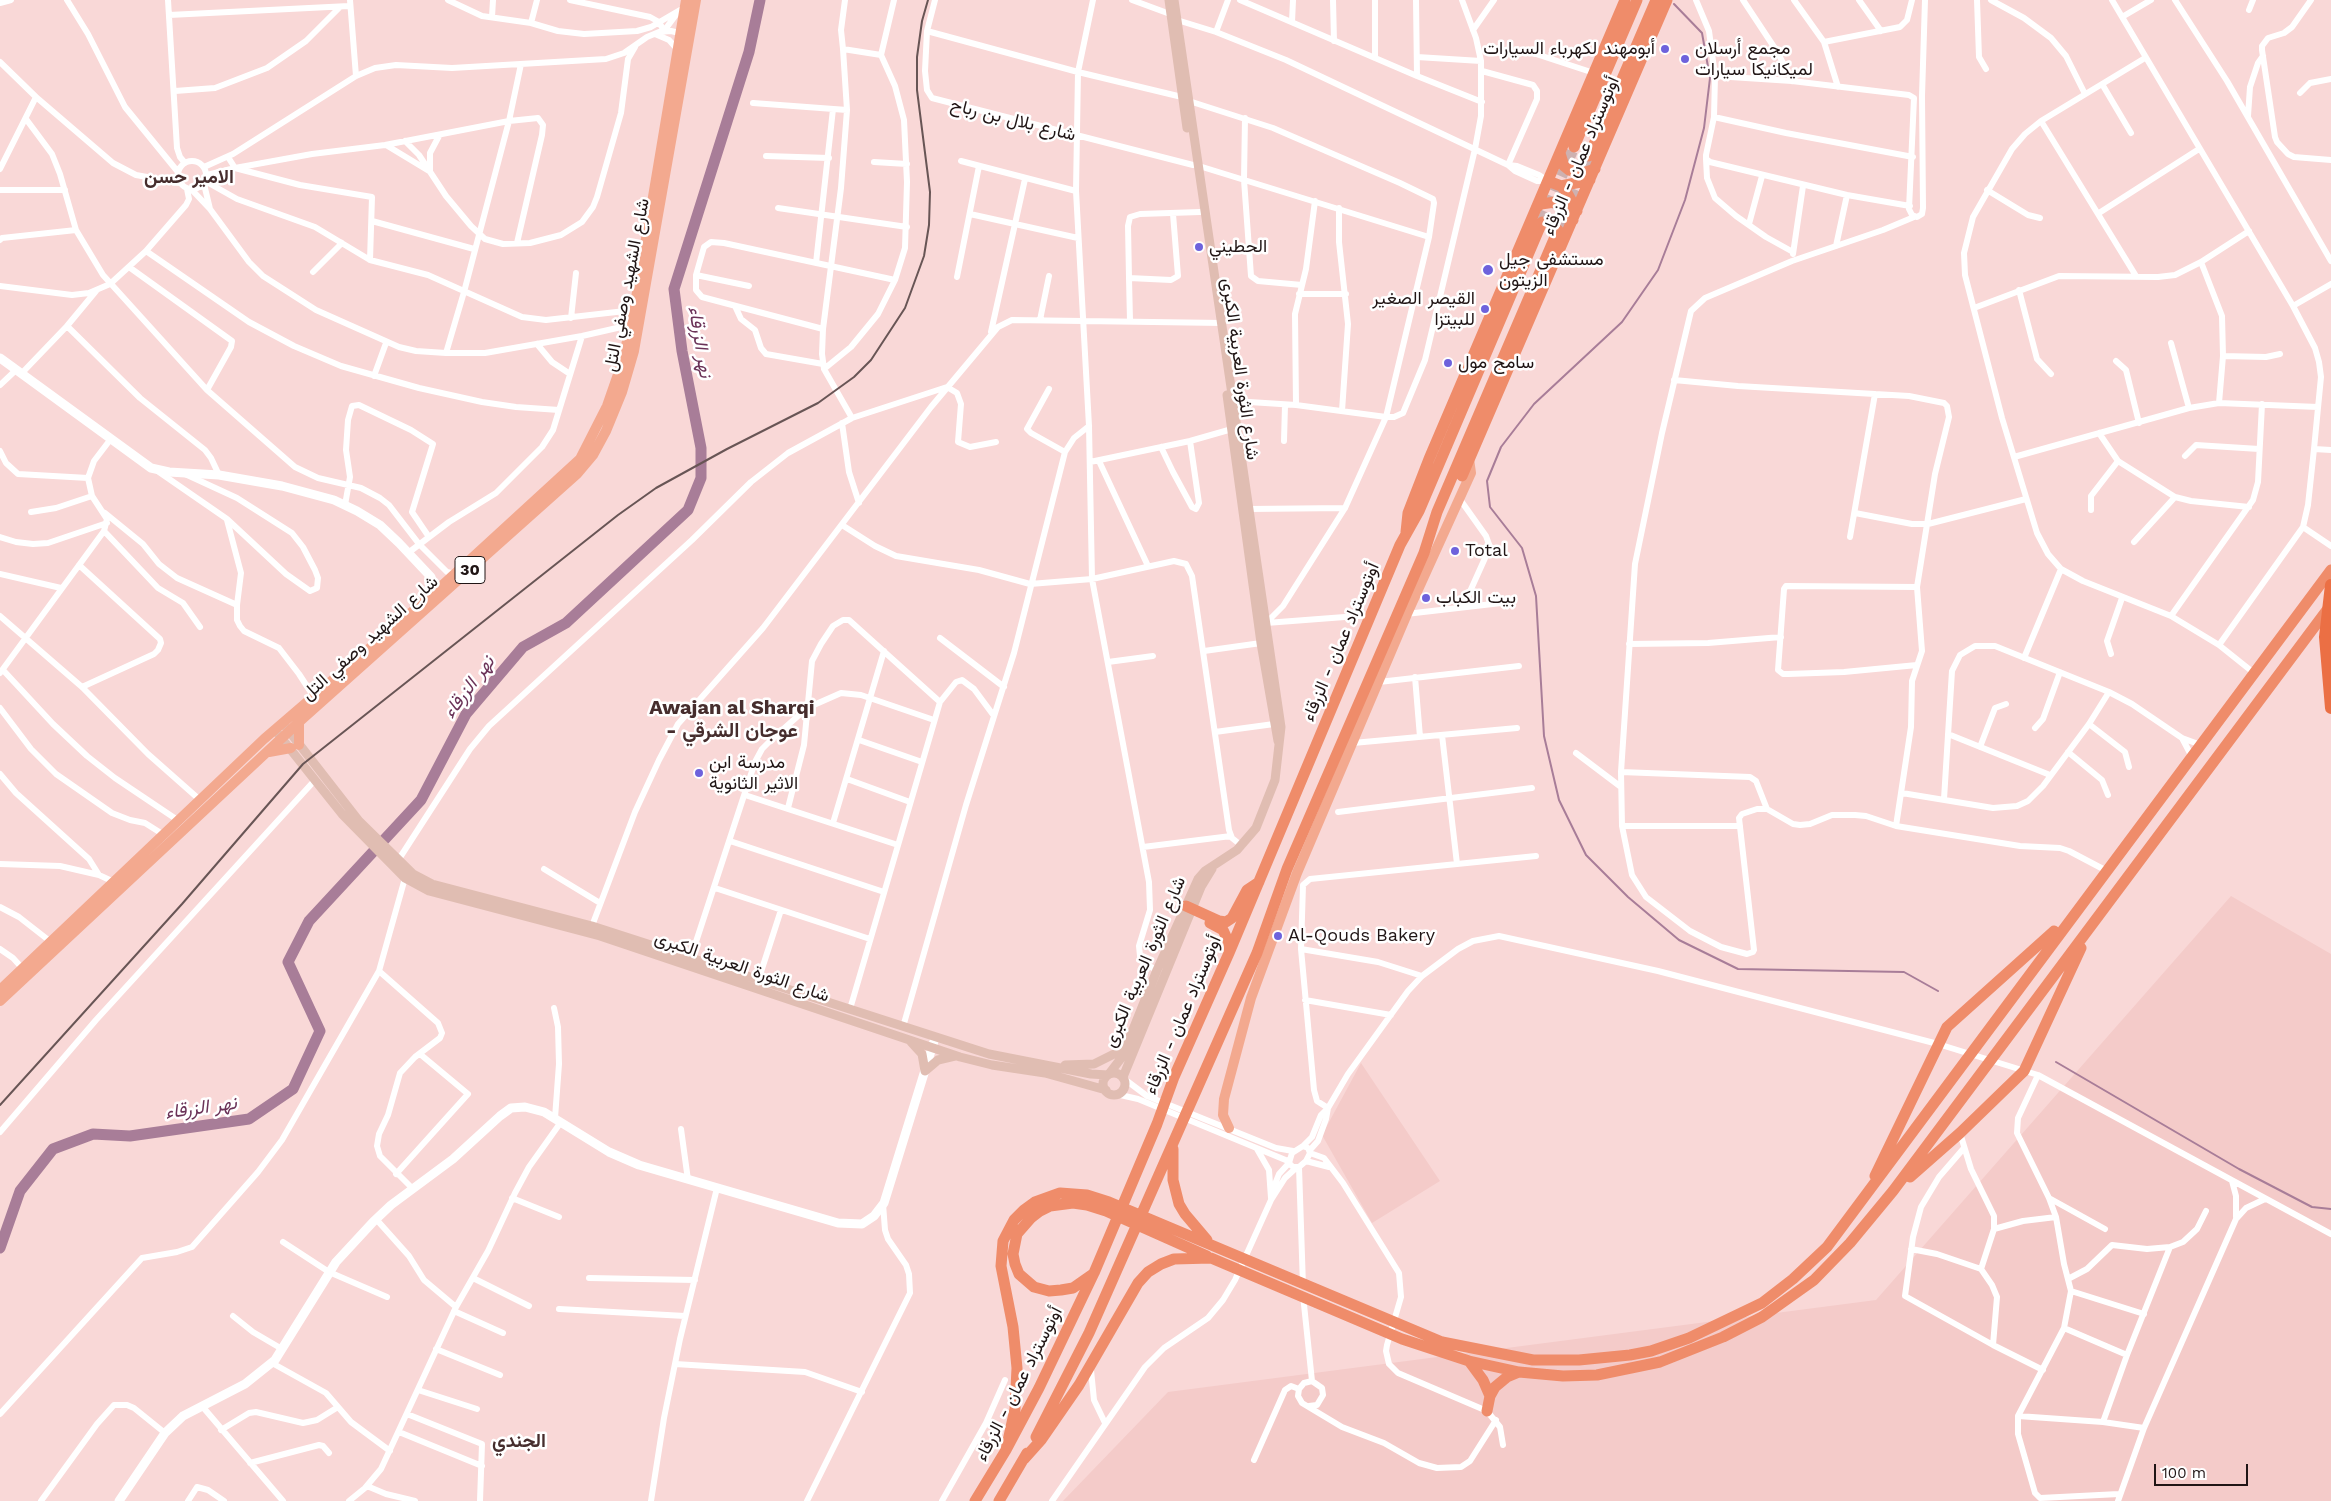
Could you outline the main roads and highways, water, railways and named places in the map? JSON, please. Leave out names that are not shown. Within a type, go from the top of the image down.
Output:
[{"type":"highway","name":"أوتوستراد عمان - الزرقاء","points":[[1406,534],[1408,513],[1426,467],[1625,0]]},
{"type":"highway","name":"أوتوستراد عمان - الزرقاء","points":[[1574,147],[1637,0]]},
{"type":"highway","name":"أوتوستراد عمان - الزرقاء","points":[[1589,156],[1656,0]]},
{"type":"highway","name":"أوتوستراد عمان - الزرقاء","points":[[1427,544],[1441,523],[1667,0]]},
{"type":"highway","points":[[1560,153],[1561,160],[1570,170],[1593,175]]},
{"type":"highway","points":[[1561,186],[1593,175]]},
{"type":"highway","points":[[1548,181],[1561,186],[1571,197],[1575,215]]},
{"type":"highway","points":[[1536,208],[1541,204],[1555,202],[1567,208],[1575,215]]},
{"type":"highway","name":"أوتوستراد عمان - الزرقاء","points":[[975,1501],[1006,1450],[1055,1357],[1094,1273],[1157,1124],[1174,1077],[1259,882],[1321,723],[1372,615],[1406,534],[1419,511],[1542,222]]},
{"type":"highway","name":"أوتوستراد عمان - الزرقاء","points":[[999,1501],[1024,1459],[1086,1340],[1196,1089],[1262,955],[1287,869],[1402,614],[1437,512],[1558,230]]},
{"type":"highway","points":[[1147,1223],[1215,1260],[1366,1324],[1404,1334],[1533,1360],[1579,1360],[1651,1351],[1689,1338],[1762,1303],[1814,1261],[1867,1194],[2072,915],[2107,871],[2331,570]]},
{"type":"highway","points":[[2331,585],[2326,615],[2325,659],[2331,708]]},
{"type":"highway","points":[[1006,1450],[1014,1409],[1017,1368],[1013,1327],[1001,1266],[1003,1241],[1008,1230],[1024,1210],[1047,1197],[1074,1193],[1147,1223],[1210,1244],[1263,1266],[1373,1314],[1404,1334],[1469,1361],[1519,1372],[1563,1376],[1597,1375],[1633,1369],[1660,1362],[1762,1317],[1814,1280],[1850,1243],[1893,1191],[2002,1043],[2090,930],[2331,604]]},
{"type":"highway","points":[[1188,911],[1226,922],[1232,918],[1247,890],[1259,882]]},
{"type":"highway","points":[[1188,911],[1223,930],[1229,943],[1229,953]]},
{"type":"highway","points":[[1867,1194],[1938,1044],[1951,1023],[2072,915]]},
{"type":"highway","points":[[1893,1191],[1960,1133],[2024,1071],[2090,930]]},
{"type":"highway","points":[[1172,1146],[1173,1180],[1179,1204],[1210,1244]]},
{"type":"highway","points":[[1094,1273],[1073,1288],[1042,1290],[1026,1282],[1019,1274],[1013,1254],[1014,1244],[1017,1234],[1031,1218],[1050,1206],[1073,1203],[1108,1207]]},
{"type":"highway","points":[[1024,1459],[1058,1417],[1091,1366],[1138,1283],[1148,1272],[1174,1259],[1215,1260]]},
{"type":"highway","points":[[1469,1361],[1483,1380],[1490,1396]]},
{"type":"highway","points":[[1487,1411],[1490,1396],[1503,1380],[1519,1372]]},
{"type":"main road","name":"شارع الشهيد وصفي التل","points":[[0,1001],[268,752],[282,730],[299,722],[577,474],[599,445],[622,392],[634,351],[685,34],[686,0]]},
{"type":"main road","name":"شارع الشهيد وصفي التل","points":[[1,987],[23,969],[200,800],[282,730],[314,697],[435,592],[580,459],[607,406],[622,363],[634,310],[677,50],[685,34],[696,0]]},
{"type":"main road","name":"شارع الثورة العربية الكبرى","points":[[1168,0],[1173,17],[1220,322],[1232,429],[1261,643],[1274,724],[1279,743]]},
{"type":"main road","name":"شارع الثورة العربية الكبرى","points":[[1173,17],[1174,0]]},
{"type":"main road","name":"شارع الثورة العربية الكبرى","points":[[383,850],[399,860],[413,874],[443,889],[592,926],[759,978],[935,1038],[989,1054],[1091,1074],[1109,1074],[1118,1063],[1127,1045],[1157,970],[1201,887],[1214,866],[1242,846],[1256,828],[1275,780],[1279,743],[1281,722],[1234,401],[1200,212],[1196,166]]},
{"type":"main road","points":[[1229,1128],[1223,1115],[1224,1099],[1262,955],[1379,682],[1402,614],[1471,472],[1469,459]]},
{"type":"main road","points":[[299,722],[295,746],[315,780],[383,850]]},
{"type":"main road","points":[[282,730],[368,835]]},
{"type":"main road","points":[[268,752],[295,746]]},
{"type":"main road","name":"شارع الثورة العربية الكبرى","points":[[383,850],[406,878],[438,895],[582,931],[960,1057],[992,1065],[1045,1072],[1106,1090]]},
{"type":"main road","name":"شارع الثورة العربية الكبرى","points":[[1123,1077],[1188,911]]},
{"type":"main road","points":[[907,1039],[919,1050],[924,1060],[925,1071],[933,1063],[943,1058],[960,1057]]},
{"type":"main road","points":[[1047,1064],[1094,1064],[1127,1045]]},
{"type":"main road","points":[[1109,1074],[1118,1074],[1123,1077],[1124,1089],[1116,1094],[1110,1094],[1106,1090],[1104,1084],[1109,1074]]},
{"type":"waterway","name":"نهر الزرقاء","points":[[0,1248],[20,1191],[53,1149],[93,1134],[130,1136],[249,1119],[293,1089],[320,1031],[288,962],[309,921],[421,800],[466,714],[523,647],[566,623],[688,510],[701,478],[701,448],[682,351],[674,289],[749,52],[760,0]]},
{"type":"waterway","points":[[1674,4],[1702,33],[1710,78],[1704,128],[1685,200],[1658,270],[1622,322],[1534,404],[1501,447],[1487,481],[1490,507],[1522,548],[1536,596],[1544,736],[1559,800],[1586,855],[1628,897],[1679,940],[1738,969],[1904,972],[1938,991]]},
{"type":"waterway","points":[[2056,1062],[2239,1169],[2312,1207],[2331,1209]]},
{"type":"tunnel","points":[[1542,222],[1574,147]]},
{"type":"tunnel","points":[[1558,230],[1589,156]]},
{"type":"railway","points":[[0,1105],[182,904],[303,764],[618,515],[656,488],[727,449],[818,403],[854,377],[871,360],[905,308],[924,256],[929,225],[930,192],[917,90],[917,57],[922,21],[928,0]]},
{"type":"place","name":"أبومهند لكهرباء السيارات","points":[[1665,49]]},
{"type":"place","name":"مجمع أرسلان لميكانيكا سيارات","points":[[1685,59]]},
{"type":"place","name":"الحطيني","points":[[1199,247]]},
{"type":"place","name":"مستشفى جيل الزيتون","points":[[1488,270]]},
{"type":"place","name":"القيصر الصغير للبيتزا","points":[[1485,309]]},
{"type":"place","name":"سامح مول","points":[[1448,363]]},
{"type":"place","name":"Total","points":[[1455,551]]},
{"type":"place","name":"بيت الكباب","points":[[1426,598]]},
{"type":"place","name":"مدرسة ابن الاثير الثانوية","points":[[699,773]]},
{"type":"place","name":"Al-Qouds Bakery","points":[[1278,936]]},
{"type":"district","name":"الامير حسن","points":[[189,177]]},
{"type":"district","name":"Awajan al Sharqi - عوجان الشرقي","points":[[732,720]]},
{"type":"district","name":"الجندي","points":[[519,1441]]}]
